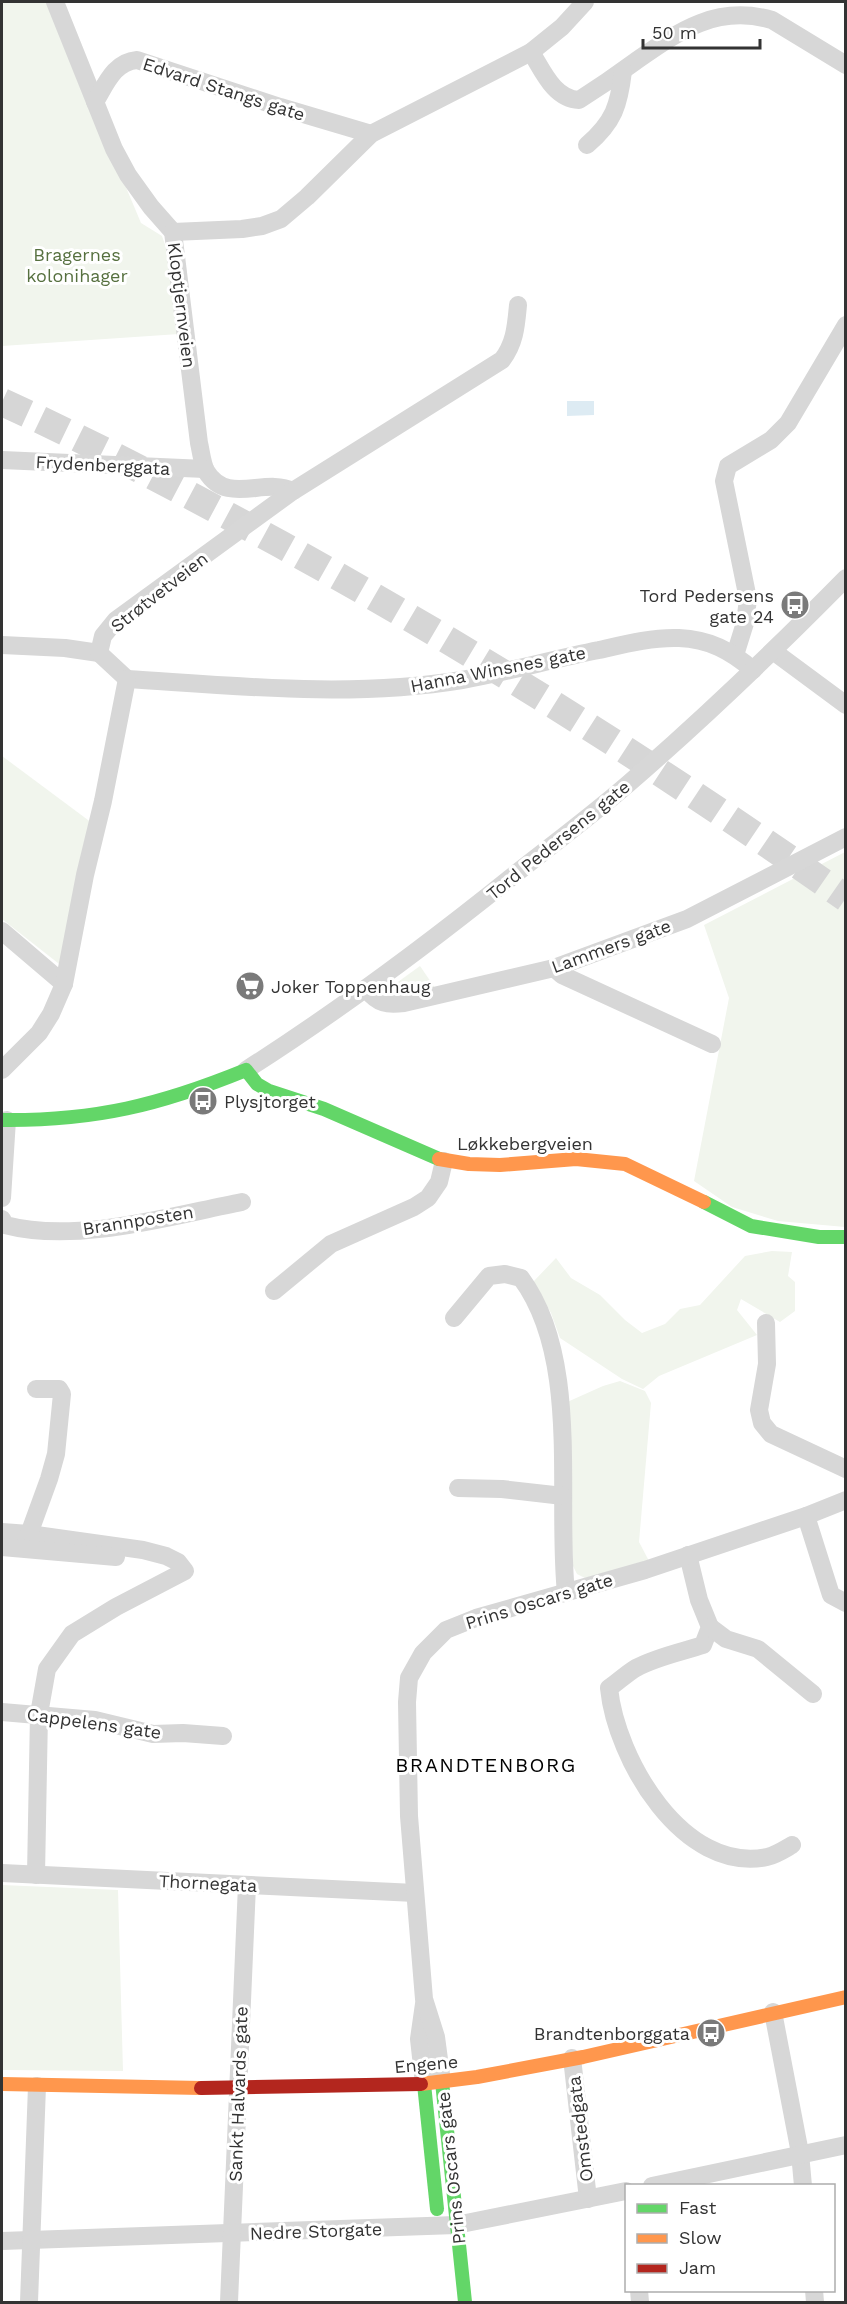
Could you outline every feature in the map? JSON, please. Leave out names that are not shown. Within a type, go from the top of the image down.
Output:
[{"type":"main road","points":[[4,1120],[79,1117],[141,1107],[191,1092],[246,1070]]},
{"type":"main road","name":"Løkkebergveien","points":[[246,1070],[257,1084],[269,1091],[324,1109],[444,1161],[500,1165],[576,1159],[624,1164],[751,1226],[819,1237],[846,1237]]},
{"type":"main road","name":"Engene","points":[[2,2084],[238,2088],[433,2083],[572,2058],[846,1997]]},
{"type":"main road","name":"Prins Oscars gate","points":[[433,2083],[445,2230],[465,2302]]},
{"type":"street","name":"Kloptjernveien","points":[[55,2],[114,149],[128,175],[173,232],[199,443],[205,470]]},
{"type":"street","points":[[173,232],[242,229],[262,226],[281,219],[371,134],[531,51],[562,27],[585,2]]},
{"type":"street","points":[[531,51],[560,95],[568,100],[579,100],[678,32],[703,22],[730,16],[760,16],[772,20],[846,65]]},
{"type":"street","name":"Edvard Stangs gate","points":[[95,102],[116,69],[127,61],[137,60],[371,134]]},
{"type":"street","points":[[587,145],[603,132],[614,115],[621,91],[623,70]]},
{"type":"street","name":"Strøtvetveien","points":[[127,680],[99,653],[103,636],[116,620],[293,491],[502,360],[515,337],[518,304]]},
{"type":"street","points":[[735,655],[745,623],[748,599],[724,481],[728,466],[771,440],[788,423],[846,325]]},
{"type":"street","name":"Frydenberggata","points":[[2,460],[205,470]]},
{"type":"street","points":[[205,470],[217,484],[230,490],[282,486],[293,491]]},
{"type":"street","name":"Tord Pedersens gate","points":[[246,1070],[367,990],[628,784],[753,670],[846,578]]},
{"type":"street","name":"Hanna Winsnes gate","points":[[127,680],[327,689],[396,688],[462,680],[645,639],[668,638],[699,641],[718,646],[735,655],[753,670]]},
{"type":"street","points":[[2,645],[65,648],[99,653]]},
{"type":"street","points":[[773,651],[846,705]]},
{"type":"street","points":[[2,1070],[39,1033],[51,1014],[64,984],[127,680]]},
{"type":"street","name":"Lammers gate","points":[[367,990],[375,1000],[386,1005],[405,1003],[554,968],[687,920],[846,837]]},
{"type":"street","points":[[2,931],[64,984]]},
{"type":"street","points":[[554,968],[562,975],[712,1044]]},
{"type":"street","points":[[2,1198],[4,1120]]},
{"type":"street","points":[[274,1291],[331,1244],[414,1207],[428,1198],[439,1182],[444,1161]]},
{"type":"street","name":"Brannposten","points":[[2,1219],[5,1225],[18,1229],[93,1231],[242,1202]]},
{"type":"street","points":[[454,1318],[489,1276],[505,1274],[521,1278],[538,1306],[551,1345],[559,1392],[564,1496],[563,1568],[566,1593]]},
{"type":"street","points":[[766,1323],[767,1364],[759,1410],[762,1423],[771,1434],[846,1469]]},
{"type":"street","points":[[28,1534],[56,1454],[62,1395],[59,1389],[36,1389]]},
{"type":"street","points":[[458,1488],[502,1489],[564,1496]]},
{"type":"street","name":"Prins Oscars gate","points":[[433,2083],[419,2039],[424,1999],[408,1780],[409,1678],[423,1653],[446,1630],[476,1618],[688,1555],[806,1516],[846,1500]]},
{"type":"street","points":[[806,1516],[831,1595],[846,1603]]},
{"type":"street","points":[[2,1532],[143,1550],[166,1556],[177,1562],[185,1571],[116,1607],[72,1634],[47,1669],[39,1714],[36,1875]]},
{"type":"street","points":[[2,1547],[144,1559],[166,1556]]},
{"type":"street","points":[[688,1555],[699,1600],[710,1628],[726,1639],[758,1648],[813,1694]]},
{"type":"street","points":[[710,1628],[703,1645],[671,1654],[635,1669],[609,1688],[610,1704],[623,1748],[666,1816],[692,1839],[733,1858],[768,1857],[792,1845]]},
{"type":"street","name":"Cappelens gate","points":[[2,1712],[95,1720],[153,1734],[183,1733],[223,1736]]},
{"type":"street","name":"Thornegata","points":[[2,1873],[415,1893]]},
{"type":"street","name":"Sankt Halvards gate","points":[[229,2302],[247,1885]]},
{"type":"street","points":[[773,2012],[800,2153],[803,2184]]},
{"type":"street","name":"Omstedgata","points":[[572,2058],[588,2199]]},
{"type":"street","points":[[29,2302],[37,2086]]},
{"type":"street","points":[[661,2184],[846,2145]]},
{"type":"street","name":"Nedre Storgate","points":[[2,2241],[232,2233],[445,2230],[625,2191]]},
{"type":"green space","name":"Bragernes kolonihager","points":[[2,2],[48,2],[141,223],[162,236],[172,265],[179,334],[2,346]]},
{"type":"green space","points":[[2,756],[92,823],[63,967],[2,919]]},
{"type":"green space","points":[[845,852],[845,1227],[778,1221],[732,1207],[694,1181],[729,998],[704,925]]},
{"type":"green space","points":[[420,966],[435,988],[391,995],[389,991],[391,987]]},
{"type":"green space","points":[[772,1251],[792,1252],[788,1276],[795,1282],[795,1311],[780,1322],[741,1299],[737,1310],[757,1335],[659,1376],[643,1389],[622,1379],[560,1338],[551,1313],[533,1282],[556,1258],[571,1278],[600,1295],[642,1333],[665,1324],[680,1309],[700,1305],[745,1256]]},
{"type":"green space","points":[[620,1381],[645,1391],[651,1403],[639,1542],[649,1561],[585,1578],[577,1574],[573,1566],[565,1403]]},
{"type":"green space","points":[[2,1885],[118,1890],[123,2071],[2,2070]]},
{"type":"shaded area","points":[[567,401],[594,401],[594,415],[567,416]]},
{"type":"tunnel","points":[[2,402],[73,435],[178,489],[426,627],[639,759],[846,898]]},
{"type":"traffic: fast","points":[[2,1120],[67,1118],[127,1108],[185,1093],[246,1070],[257,1084],[269,1091],[324,1109],[439,1159]]},
{"type":"traffic: fast","points":[[704,1202],[751,1226],[819,1237],[846,1237]]},
{"type":"traffic: fast","points":[[442,2082],[465,2302]]},
{"type":"traffic: fast","points":[[424,2084],[437,2209]]},
{"type":"traffic: slow","points":[[439,1159],[469,1164],[500,1165],[576,1159],[625,1164],[704,1202]]},
{"type":"traffic: slow","points":[[421,2084],[477,2077],[583,2057],[846,1997]]},
{"type":"traffic: slow","points":[[2,2084],[201,2088]]},
{"type":"traffic: jam","points":[[201,2088],[421,2084]]},
{"type":"place","name":"Tord Pedersens gate 24","points":[[795,605]]},
{"type":"place","name":"Joker Toppenhaug","points":[[250,986]]},
{"type":"place","name":"Plysjtorget","points":[[203,1101]]},
{"type":"place","name":"Brandtenborggata","points":[[711,2033]]},
{"type":"district","name":"BRANDTENBORG","points":[[486,1765]]}]
